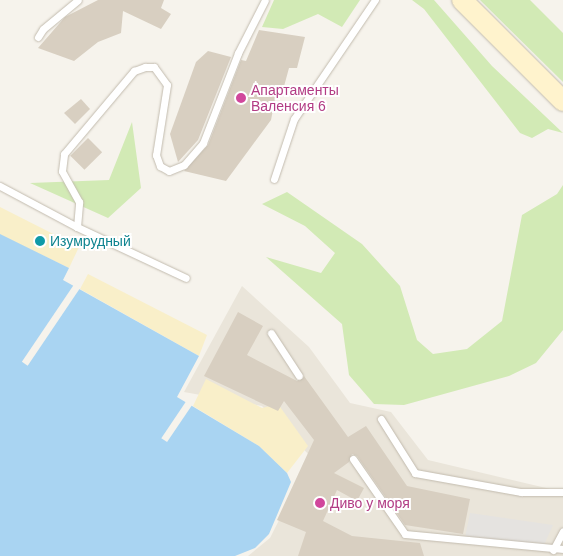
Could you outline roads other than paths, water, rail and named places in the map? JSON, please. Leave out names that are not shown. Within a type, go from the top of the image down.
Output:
[{"type":"main road","points":[[462,0],[563,101]]},
{"type":"lane","points":[[38,36],[49,24],[78,0]]},
{"type":"lane","points":[[77,227],[79,202],[62,171],[64,154],[73,140],[134,71],[154,67],[167,85],[156,155],[160,166],[169,170],[184,165],[203,143],[238,53],[265,0]]},
{"type":"lane","points":[[274,179],[294,120],[375,0]]},
{"type":"lane","points":[[0,186],[77,227],[186,278]]},
{"type":"lane","points":[[271,333],[299,376]]},
{"type":"lane","points":[[381,419],[414,473],[521,492],[563,492]]},
{"type":"lane","points":[[353,459],[405,534],[553,550],[563,548]]},
{"type":"lane","points":[[553,550],[563,531]]},
{"type":"water","points":[[0,234],[69,268],[63,280],[199,356],[177,397],[259,446],[287,473],[291,482],[269,534],[255,548],[235,556],[0,556]]},
{"type":"place","name":"Апартаменты Валенсия 6","points":[[241,98]]},
{"type":"place","name":"Изумрудный","points":[[40,241]]},
{"type":"place","name":"Диво у моря","points":[[320,503]]}]
